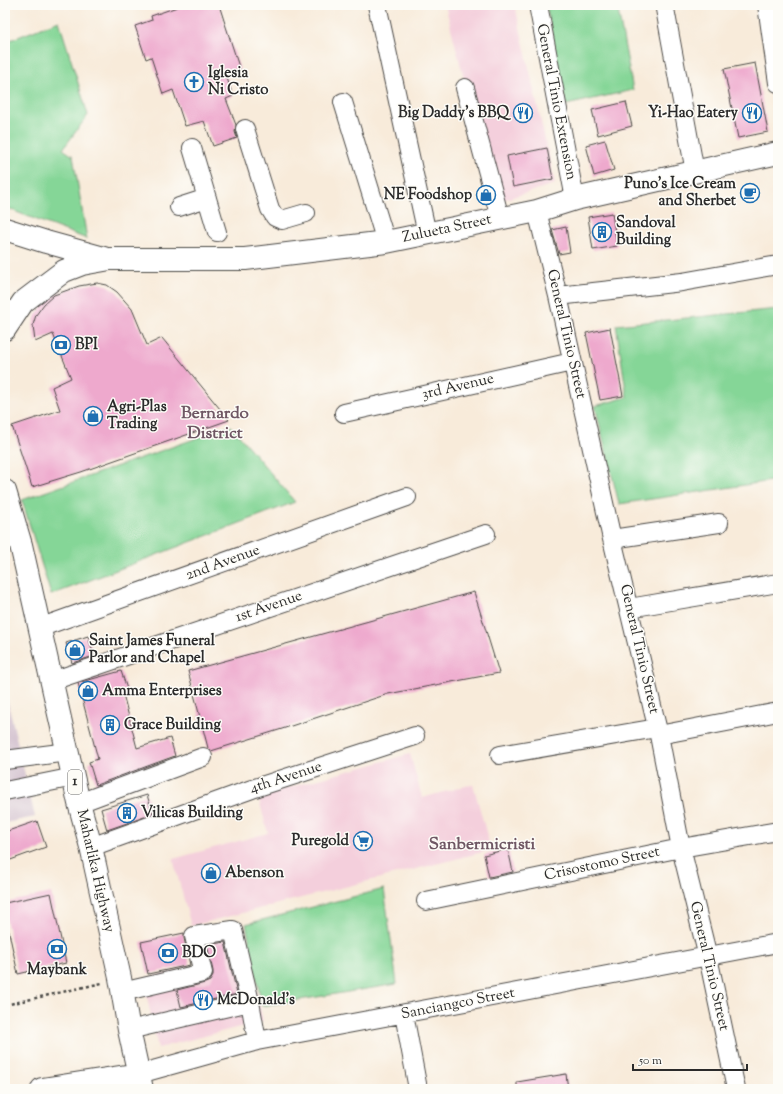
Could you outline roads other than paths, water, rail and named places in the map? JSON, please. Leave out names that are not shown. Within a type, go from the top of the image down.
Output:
[{"type":"main road","name":"Zulueta Street","points":[[5,329],[23,302],[64,271],[82,264],[110,259],[245,259],[386,242],[537,210],[575,199],[778,153]]},
{"type":"main road","name":"Zulueta Street","points":[[5,229],[46,242],[110,259]]},
{"type":"main road","name":"Maharlika Highway","points":[[5,491],[10,525],[21,545],[121,985],[129,1030],[141,1081]]},
{"type":"main road","points":[[42,1089],[141,1081]]},
{"type":"street","points":[[377,5],[427,234]]},
{"type":"street","name":"General Tinio Extension","points":[[538,5],[575,199]]},
{"type":"street","points":[[768,5],[778,83]]},
{"type":"street","points":[[665,9],[695,172]]},
{"type":"street","points":[[464,88],[500,218]]},
{"type":"street","points":[[343,102],[386,242]]},
{"type":"street","points":[[245,129],[270,209],[275,217],[282,220],[306,213]]},
{"type":"street","points":[[192,148],[217,232]]},
{"type":"street","points":[[180,207],[207,198]]},
{"type":"street","name":"General Tinio Street","points":[[537,210],[558,296],[612,539],[658,732],[681,848],[708,957],[736,1089]]},
{"type":"street","points":[[558,296],[682,282],[778,265]]},
{"type":"street","name":"3rd Avenue","points":[[344,412],[572,362]]},
{"type":"street","name":"2nd Avenue","points":[[39,628],[407,497]]},
{"type":"street","points":[[612,539],[719,523]]},
{"type":"street","name":"1st Avenue","points":[[52,681],[486,534]]},
{"type":"street","points":[[629,608],[778,583]]},
{"type":"street","points":[[500,755],[658,732],[778,712]]},
{"type":"street","name":"4th Avenue","points":[[90,847],[252,789],[415,736]]},
{"type":"street","points":[[5,760],[68,752]]},
{"type":"street","points":[[79,803],[203,757]]},
{"type":"street","points":[[5,791],[74,777]]},
{"type":"street","name":"Crisostomo Street","points":[[426,901],[681,848],[778,831]]},
{"type":"street","points":[[121,985],[203,973],[194,936],[233,930],[258,1042]]},
{"type":"street","name":"Sanciangco Street","points":[[141,1081],[258,1042],[778,943]]},
{"type":"street","points":[[129,1030],[250,1002]]},
{"type":"street","points":[[404,1014],[418,1089]]},
{"type":"place","name":"Iglesia Ni Cristo","points":[[194,82]]},
{"type":"place","name":"Big Daddy's BBQ","points":[[523,113]]},
{"type":"place","name":"Yi-Hao Eatery","points":[[752,113]]},
{"type":"place","name":"Puno's Ice Cream and Sherbet","points":[[750,193]]},
{"type":"place","name":"NE Foodshop","points":[[486,195]]},
{"type":"place","name":"Sandoval Building","points":[[602,232]]},
{"type":"place","name":"BPI","points":[[61,345]]},
{"type":"place","name":"Agri-Plas Trading","points":[[93,416]]},
{"type":"place","name":"Saint James Funeral Parlor and Chapel","points":[[75,650]]},
{"type":"place","name":"Amma Enterprises","points":[[88,691]]},
{"type":"place","name":"Grace Building","points":[[110,725]]},
{"type":"place","name":"Vilicas Building","points":[[127,813]]},
{"type":"place","name":"Puregold","points":[[363,841]]},
{"type":"place","name":"Abenson","points":[[211,873]]},
{"type":"place","name":"Maybank","points":[[57,949]]},
{"type":"place","name":"BDO","points":[[168,953]]},
{"type":"place","name":"McDonald's","points":[[203,1000]]},
{"type":"district","name":"Bernardo District","points":[[215,424]]},
{"type":"district","name":"Sanbermicristi","points":[[482,845]]}]
